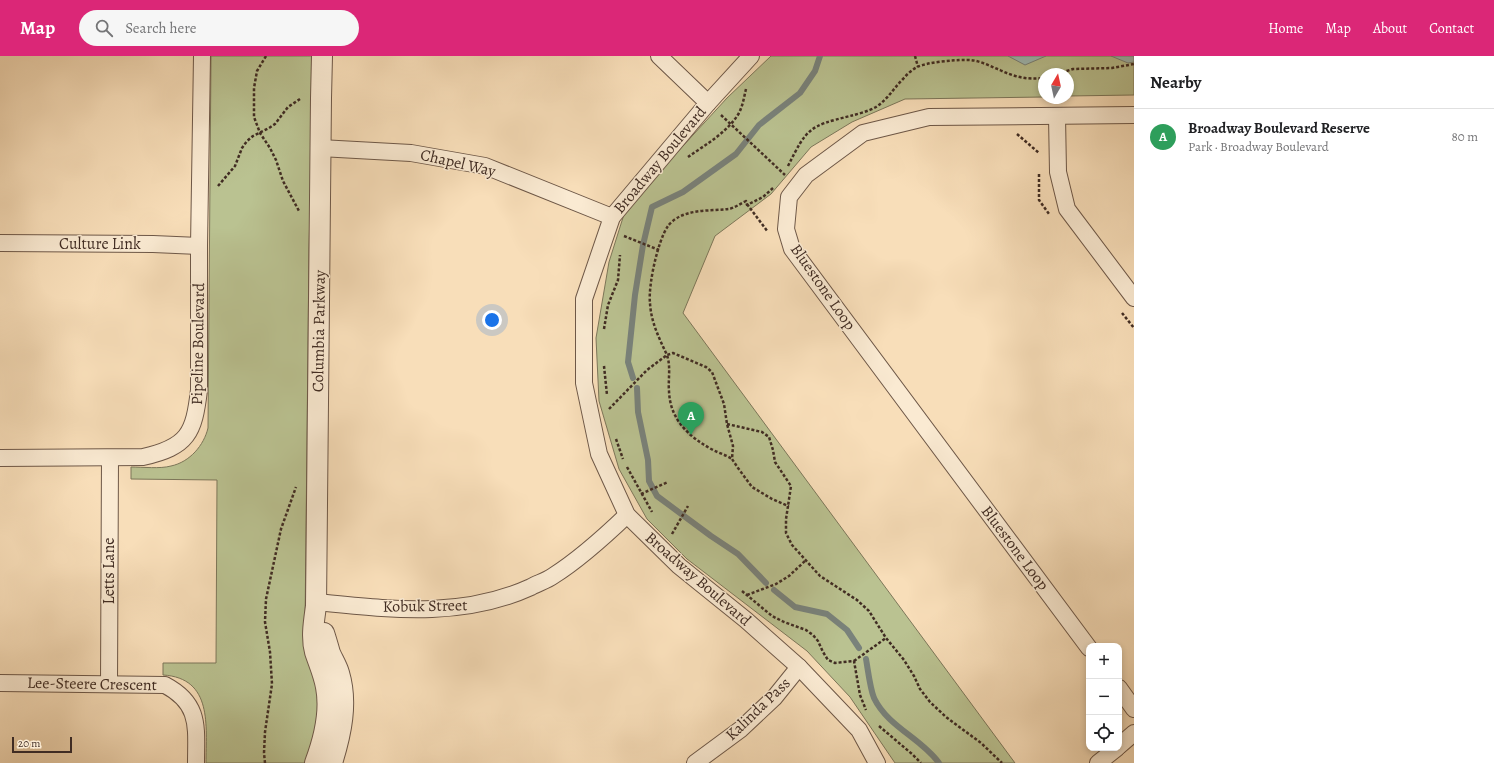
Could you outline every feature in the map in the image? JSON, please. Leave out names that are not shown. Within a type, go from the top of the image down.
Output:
[{"type":"street","name":"Pipeline Boulevard","points":[[0,458],[143,457],[173,448],[181,443],[187,436],[196,413],[199,390],[199,246],[202,56]]},
{"type":"street","name":"Columbia Parkway","points":[[316,763],[323,741],[327,710],[326,688],[315,651],[313,635],[316,604],[322,56]]},
{"type":"street","points":[[659,56],[708,103]]},
{"type":"street","name":"Broadway Boulevard","points":[[751,56],[708,103],[612,217],[584,299],[584,383],[600,454],[627,515],[679,566],[746,620],[799,667],[859,730],[877,763]]},
{"type":"street","name":"Bluestone Loop","points":[[1086,644],[792,249],[786,229],[789,197],[796,187],[806,175],[863,133],[929,117],[1134,115]]},
{"type":"street","points":[[1057,116],[1058,172],[1067,209],[1134,298]]},
{"type":"street","name":"Chapel Way","points":[[320,148],[411,153],[485,166],[612,217]]},
{"type":"street","name":"Culture Link","points":[[0,243],[154,244],[199,246]]},
{"type":"street","name":"Letts Lane","points":[[109,684],[110,458]]},
{"type":"street","name":"Kobuk Street","points":[[316,604],[427,609],[461,608],[487,602],[517,593],[552,577],[593,548],[627,515]]},
{"type":"street","name":"Columbia Parkway","points":[[316,604],[330,651],[339,673],[343,698],[343,719],[338,745],[332,763]]},
{"type":"street","name":"Kalinda Pass","points":[[695,763],[741,729],[774,698],[799,667]]},
{"type":"street","name":"Lee-Steere Crescent","points":[[0,683],[166,685],[175,690],[184,698],[194,713],[196,763]]},
{"type":"street","points":[[1122,692],[1134,709]]},
{"type":"street","points":[[1122,743],[1134,733]]},
{"type":"street","points":[[1098,763],[1113,751]]},
{"type":"path","points":[[266,56],[257,71],[254,88],[254,117],[260,133],[270,148],[283,181],[302,217]]},
{"type":"path","points":[[915,56],[918,67]]},
{"type":"path","points":[[1074,69],[1112,68],[1134,64]]},
{"type":"path","points":[[686,158],[720,134],[731,123],[738,114],[747,86]]},
{"type":"path","points":[[214,189],[235,166],[242,148],[247,141],[270,128],[288,107],[305,97]]},
{"type":"path","points":[[733,126],[796,187]]},
{"type":"path","points":[[622,240],[625,230]]},
{"type":"path","points":[[629,238],[659,250]]},
{"type":"path","points":[[604,334],[608,304],[618,280],[620,253]]},
{"type":"path","points":[[673,353],[706,367],[712,372],[724,404],[727,424],[733,446],[732,459]]},
{"type":"path","points":[[609,409],[647,370],[667,355],[670,363],[669,394],[678,422],[683,429],[707,446],[732,459],[752,487],[772,499],[788,506]]},
{"type":"path","points":[[604,362],[605,382],[611,416]]},
{"type":"path","points":[[727,424],[762,432],[769,437],[775,462],[791,486],[786,519],[786,533],[792,545],[820,576],[857,600],[869,611],[886,638],[904,660],[920,689],[930,702],[981,743],[1002,763]]},
{"type":"path","points":[[614,432],[625,463],[653,514]]},
{"type":"path","points":[[641,494],[668,482]]},
{"type":"path","points":[[265,763],[264,732],[272,684],[270,652],[265,622],[266,599],[281,529],[297,485]]},
{"type":"path","points":[[671,535],[688,506]]},
{"type":"path","points":[[666,530],[675,539]]},
{"type":"path","points":[[747,595],[770,587],[789,576],[806,560]]},
{"type":"path","points":[[741,590],[772,616],[806,630],[813,635],[818,640],[828,660],[835,663],[854,661],[886,638]]},
{"type":"path","points":[[854,661],[860,695],[869,714]]},
{"type":"path","points":[[876,723],[885,733],[921,763]]},
{"type":"green space","points":[[211,56],[314,56],[309,249],[305,626],[321,698],[310,763],[206,763],[206,720],[199,694],[191,685],[179,678],[163,675],[163,663],[216,663],[217,480],[131,479],[131,467],[167,467],[184,461],[200,446],[208,428]]},
{"type":"green space","points":[[771,56],[1134,56],[1134,95],[1074,96],[1074,68],[1038,68],[1038,97],[905,99],[852,122],[811,147],[771,194],[715,236],[683,313],[1015,763],[895,763],[850,697],[807,651],[687,559],[647,519],[619,469],[599,401],[596,338],[609,262],[626,208],[727,98]]},
{"type":"water","points":[[1008,56],[1046,56],[1025,65]]},
{"type":"water","points":[[1111,56],[1134,56],[1134,62],[1128,63]]},
{"type":"waterway","points":[[633,378],[628,362],[635,295],[643,245],[652,207],[683,192],[736,154],[759,125],[800,93],[815,71],[820,56]]},
{"type":"waterway","points":[[637,388],[638,412],[648,460],[649,481],[657,496],[738,554],[766,583]]},
{"type":"waterway","points":[[774,590],[795,607],[827,614],[847,630],[859,648]]},
{"type":"waterway","points":[[866,659],[870,684],[874,698],[880,708],[896,725],[932,754],[939,763]]},
{"type":"place","name":"Broadway Boulevard Reserve","points":[[691,435]]}]
